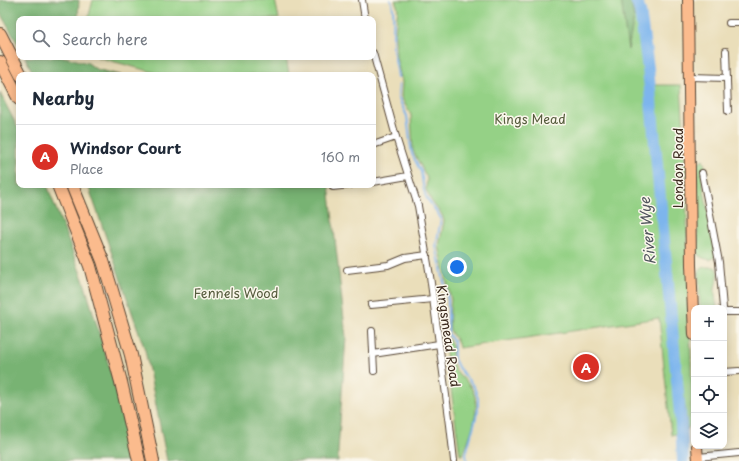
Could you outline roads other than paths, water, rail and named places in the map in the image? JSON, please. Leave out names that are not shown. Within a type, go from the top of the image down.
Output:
[{"type":"highway","points":[[0,34],[19,72]]},
{"type":"highway","points":[[0,62],[16,93]]},
{"type":"highway","points":[[59,188],[92,273],[121,382],[139,461]]},
{"type":"highway","points":[[73,188],[103,261],[111,287],[130,355],[153,461]]},
{"type":"main road","name":"London Road","points":[[688,0],[693,305]]},
{"type":"main road","points":[[697,449],[698,459]]},
{"type":"street","points":[[362,0],[365,16]]},
{"type":"street","points":[[729,23],[739,23]]},
{"type":"street","points":[[726,51],[728,111]]},
{"type":"street","name":"Kingsmead Road","points":[[375,60],[396,137],[418,206],[427,255],[454,461]]},
{"type":"street","points":[[690,77],[727,78]]},
{"type":"street","points":[[376,144],[396,137]]},
{"type":"street","name":"London Road","points":[[702,174],[719,262],[723,305]]},
{"type":"street","points":[[376,181],[408,176]]},
{"type":"street","points":[[346,270],[388,265],[405,258],[427,255]]},
{"type":"street","points":[[371,305],[432,299]]},
{"type":"street","points":[[727,312],[739,312]]},
{"type":"street","points":[[372,332],[374,371]]},
{"type":"street","points":[[373,354],[439,344]]},
{"type":"street","points":[[727,368],[739,368]]},
{"type":"street","points":[[727,372],[739,371]]},
{"type":"street","points":[[698,459],[739,453]]},
{"type":"waterway","points":[[391,0],[394,17],[393,48],[398,77]]},
{"type":"waterway","name":"River Wye","points":[[636,0],[640,11],[648,68],[681,424],[683,461]]},
{"type":"waterway","points":[[399,84],[398,97],[407,116],[412,154],[421,172],[427,199],[441,219],[436,246],[448,300],[448,334],[454,342],[454,359],[458,367],[474,387],[478,398],[478,410],[466,454],[467,461]]},
{"type":"place","name":"Windsor Court","points":[[586,367]]},
{"type":"park label","name":"Kings Mead","points":[[530,118]]},
{"type":"park label","name":"Fennels Wood","points":[[236,292]]}]
